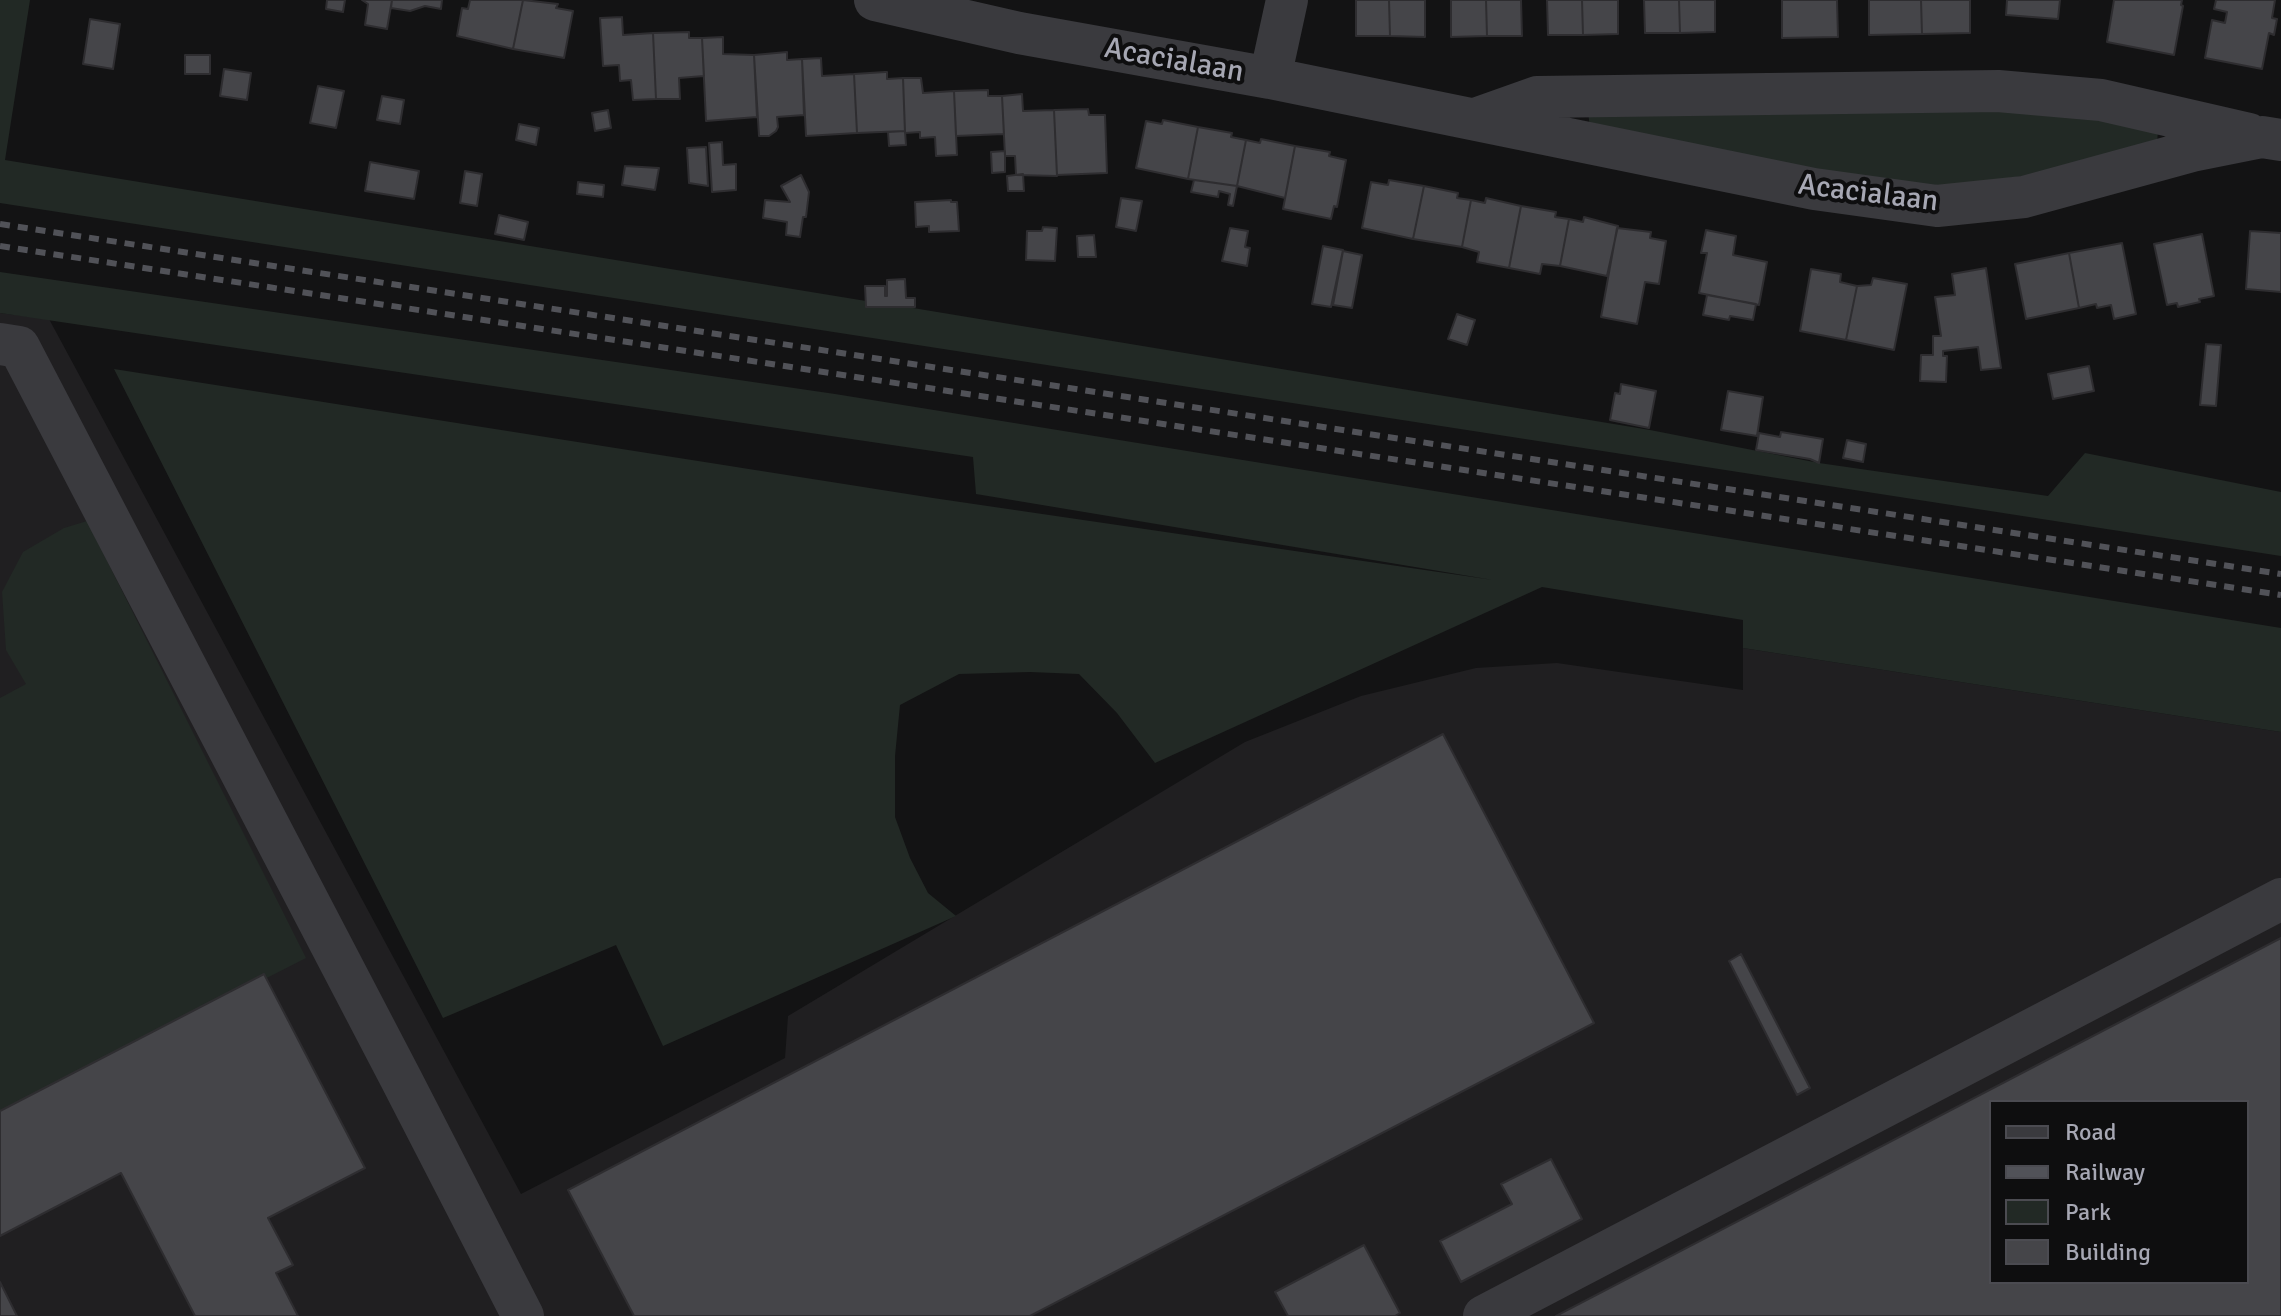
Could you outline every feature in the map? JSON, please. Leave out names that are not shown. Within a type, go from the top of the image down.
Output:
[{"type":"street","name":"Acacialaan","points":[[875,0],[1019,33],[1270,78],[1814,189],[1937,206],[2024,197],[2192,151],[2272,138]]},
{"type":"street","points":[[1270,78],[1287,0]]},
{"type":"street","name":"Acacialaan","points":[[1473,119],[1537,97],[1998,91],[2101,100],[2272,138]]},
{"type":"street","points":[[0,344],[19,347],[523,1316]]},
{"type":"street","points":[[1484,1316],[2281,899]]},
{"type":"shaded area","points":[[0,313],[49,319],[521,1194],[785,1058],[788,1016],[1245,742],[1361,696],[1476,668],[1557,663],[1743,690],[1743,648],[2281,732],[2281,1316],[0,1316]]},
{"type":"green space","points":[[0,0],[30,0],[5,160],[866,301],[866,307],[907,307],[1650,430],[1819,463],[2048,496],[2085,453],[2281,492],[2281,556],[0,203]]},
{"type":"green space","points":[[2004,101],[2158,127],[2157,147],[2105,165],[1935,188],[1875,183],[1590,128],[1588,112]]},
{"type":"green space","points":[[0,272],[835,394],[2281,628],[2281,732],[1743,648],[1743,620],[1542,587],[1155,763],[1117,713],[1079,674],[959,674],[900,705],[895,756],[895,817],[910,858],[928,893],[956,916],[663,1046],[616,945],[443,1018],[114,369],[933,498],[1493,580],[976,494],[973,457],[0,313]]},
{"type":"green space","points":[[87,521],[306,958],[0,1114],[0,698],[26,684],[6,650],[2,592],[23,552],[64,528]]},
{"type":"building","points":[[327,0],[345,0],[343,12],[326,9]]},
{"type":"building","points":[[362,0],[392,0],[387,29],[365,25],[368,4]]},
{"type":"building","points":[[392,0],[442,0],[441,9],[425,6],[410,11],[391,8]]},
{"type":"building","points":[[470,0],[523,0],[513,49],[457,36],[462,8],[468,9]]},
{"type":"building","points":[[523,0],[558,4],[556,8],[573,11],[564,58],[513,49]]},
{"type":"building","points":[[1356,0],[1389,0],[1390,36],[1356,36]]},
{"type":"building","points":[[1389,0],[1425,0],[1425,37],[1390,36]]},
{"type":"building","points":[[1451,0],[1486,0],[1487,36],[1451,37]]},
{"type":"building","points":[[1486,0],[1521,0],[1522,36],[1487,36]]},
{"type":"building","points":[[1547,0],[1582,0],[1583,35],[1548,35]]},
{"type":"building","points":[[1582,0],[1618,0],[1618,34],[1583,35]]},
{"type":"building","points":[[1644,0],[1679,0],[1680,33],[1645,33]]},
{"type":"building","points":[[1679,0],[1715,0],[1715,32],[1680,33]]},
{"type":"building","points":[[1782,0],[1837,0],[1838,37],[1782,38]]},
{"type":"building","points":[[1869,0],[1921,0],[1922,34],[1869,35]]},
{"type":"building","points":[[1921,0],[1970,0],[1970,33],[1922,34]]},
{"type":"building","points":[[2007,0],[2060,0],[2058,19],[2006,15]]},
{"type":"building","points":[[2114,0],[2182,0],[2174,55],[2107,42]]},
{"type":"building","points":[[2216,0],[2275,0],[2272,18],[2277,19],[2274,35],[2269,33],[2262,69],[2205,58],[2212,20],[2225,23],[2227,12],[2214,9]]},
{"type":"building","points":[[622,17],[623,35],[653,33],[656,99],[633,100],[631,80],[620,81],[619,65],[603,66],[600,18]]},
{"type":"building","points":[[90,19],[120,24],[113,69],[83,64]]},
{"type":"building","points":[[689,32],[689,38],[702,38],[704,76],[679,78],[680,99],[656,99],[653,33]]},
{"type":"building","points":[[723,37],[723,54],[754,55],[757,117],[706,121],[702,38]]},
{"type":"building","points":[[787,52],[787,60],[802,59],[804,115],[777,117],[776,131],[769,136],[759,136],[754,55]]},
{"type":"building","points":[[185,55],[210,55],[210,74],[185,74]]},
{"type":"building","points":[[821,58],[822,76],[854,74],[857,133],[806,136],[802,59]]},
{"type":"building","points":[[224,69],[251,73],[247,100],[220,96]]},
{"type":"building","points":[[887,72],[887,79],[903,78],[905,131],[857,133],[854,74]]},
{"type":"building","points":[[903,78],[921,78],[923,93],[954,91],[957,155],[936,156],[935,137],[920,138],[920,132],[905,133]]},
{"type":"building","points":[[318,86],[344,91],[336,128],[310,123]]},
{"type":"building","points":[[988,90],[988,96],[1002,96],[1004,134],[956,136],[954,91]]},
{"type":"building","points":[[1022,94],[1023,111],[1054,110],[1057,176],[1016,175],[1015,156],[1005,156],[1002,96]]},
{"type":"building","points":[[382,96],[404,100],[400,124],[377,120]]},
{"type":"building","points":[[1088,109],[1089,115],[1105,115],[1107,173],[1057,175],[1054,110]]},
{"type":"building","points":[[608,110],[611,128],[595,131],[592,113]]},
{"type":"building","points":[[1163,120],[1198,127],[1188,179],[1136,168],[1146,121],[1162,124]]},
{"type":"building","points":[[519,124],[539,128],[536,145],[516,140]]},
{"type":"building","points":[[1198,127],[1232,133],[1231,137],[1246,140],[1237,186],[1188,179]]},
{"type":"building","points":[[905,131],[906,145],[889,146],[888,132]]},
{"type":"building","points":[[1261,139],[1295,146],[1285,198],[1237,186],[1246,140],[1260,143]]},
{"type":"building","points":[[722,142],[723,165],[736,164],[736,190],[712,192],[709,143]]},
{"type":"building","points":[[1295,146],[1330,152],[1329,156],[1346,160],[1337,207],[1334,206],[1331,219],[1283,209]]},
{"type":"building","points":[[706,147],[708,186],[689,183],[687,148]]},
{"type":"building","points":[[1005,151],[1005,172],[992,173],[991,152]]},
{"type":"building","points":[[370,162],[419,171],[414,199],[365,191]]},
{"type":"building","points":[[625,166],[659,168],[655,190],[622,185]]},
{"type":"building","points":[[465,171],[482,174],[477,206],[460,203]]},
{"type":"building","points":[[1023,174],[1024,191],[1008,191],[1007,176]]},
{"type":"building","points":[[801,175],[809,192],[800,237],[786,235],[787,222],[763,218],[765,200],[790,202],[781,186]]},
{"type":"building","points":[[1194,180],[1237,186],[1233,206],[1228,205],[1230,194],[1219,191],[1218,197],[1191,192]]},
{"type":"building","points":[[1389,180],[1424,186],[1413,239],[1362,228],[1371,182],[1388,185]]},
{"type":"building","points":[[578,182],[604,185],[603,197],[577,194]]},
{"type":"building","points":[[1424,186],[1458,193],[1457,198],[1471,200],[1462,247],[1413,239]]},
{"type":"building","points":[[1121,198],[1142,201],[1136,231],[1116,227]]},
{"type":"building","points":[[1486,198],[1521,206],[1509,268],[1477,262],[1479,252],[1462,247],[1471,200],[1485,203]]},
{"type":"building","points":[[915,202],[957,202],[959,231],[929,232],[929,226],[916,227]]},
{"type":"building","points":[[1521,206],[1556,212],[1555,217],[1569,219],[1560,266],[1542,264],[1540,274],[1509,268]]},
{"type":"building","points":[[499,215],[528,222],[524,240],[495,234]]},
{"type":"building","points":[[1584,217],[1618,226],[1607,276],[1560,266],[1569,219],[1583,222]]},
{"type":"building","points":[[1043,227],[1057,228],[1055,261],[1026,260],[1027,231],[1042,231]]},
{"type":"building","points":[[1230,228],[1248,231],[1245,247],[1250,248],[1247,266],[1222,261]]},
{"type":"building","points":[[1617,228],[1651,232],[1650,238],[1666,241],[1659,284],[1645,282],[1637,324],[1601,317]]},
{"type":"building","points":[[1706,230],[1736,236],[1733,255],[1767,262],[1759,305],[1699,293],[1707,253],[1701,253]]},
{"type":"building","points":[[2250,231],[2281,233],[2281,292],[2246,289]]},
{"type":"building","points":[[2202,234],[2214,296],[2178,307],[2177,303],[2167,305],[2154,244]]},
{"type":"building","points":[[1094,235],[1096,257],[1078,257],[1077,236]]},
{"type":"building","points":[[2122,243],[2136,314],[2114,319],[2111,305],[2079,308],[2069,253]]},
{"type":"building","points":[[1323,246],[1343,250],[1331,307],[1312,304]]},
{"type":"building","points":[[1343,251],[1362,255],[1352,308],[1333,305]]},
{"type":"building","points":[[2069,253],[2079,308],[2026,319],[2015,264]]},
{"type":"building","points":[[1986,268],[2001,368],[1981,370],[1978,347],[1943,351],[1943,356],[1947,356],[1946,382],[1920,381],[1921,355],[1933,355],[1933,336],[1941,336],[1935,297],[1955,295],[1952,274]]},
{"type":"building","points":[[1811,269],[1841,274],[1840,282],[1857,286],[1846,340],[1800,331]]},
{"type":"building","points":[[1873,278],[1907,284],[1894,350],[1846,340],[1857,286],[1871,285]]},
{"type":"building","points":[[905,279],[906,298],[915,298],[915,307],[866,307],[865,286],[885,286],[887,296],[887,280]]},
{"type":"building","points":[[1707,295],[1756,304],[1753,320],[1703,315]]},
{"type":"building","points":[[1457,314],[1475,320],[1467,345],[1448,339]]},
{"type":"building","points":[[2206,344],[2221,345],[2216,406],[2200,405]]},
{"type":"building","points":[[2089,366],[2094,391],[2053,399],[2048,374]]},
{"type":"building","points":[[1621,384],[1656,391],[1649,428],[1610,420],[1615,393],[1620,394]]},
{"type":"building","points":[[1728,391],[1763,397],[1757,436],[1721,430]]},
{"type":"building","points":[[1781,432],[1823,439],[1819,463],[1756,450],[1759,433],[1780,437]]},
{"type":"building","points":[[1847,440],[1866,444],[1863,462],[1843,458]]},
{"type":"building","points":[[1443,734],[1594,1023],[1030,1316],[634,1316],[568,1190]]},
{"type":"building","points":[[2281,938],[2281,1316],[1556,1316]]},
{"type":"building","points":[[1741,954],[1810,1088],[1797,1095],[1729,961]]},
{"type":"building","points":[[264,974],[365,1168],[268,1218],[293,1265],[276,1273],[298,1316],[195,1316],[121,1173],[0,1236],[0,1111]]},
{"type":"building","points":[[1551,1159],[1582,1219],[1461,1282],[1440,1241],[1512,1204],[1501,1184]]},
{"type":"building","points":[[1364,1245],[1400,1313],[1395,1316],[1288,1316],[1275,1292]]},
{"type":"building","points":[[0,1282],[17,1316],[0,1316]]},
{"type":"railway","points":[[0,224],[2281,574]]},
{"type":"railway","points":[[0,246],[2281,595]]}]
